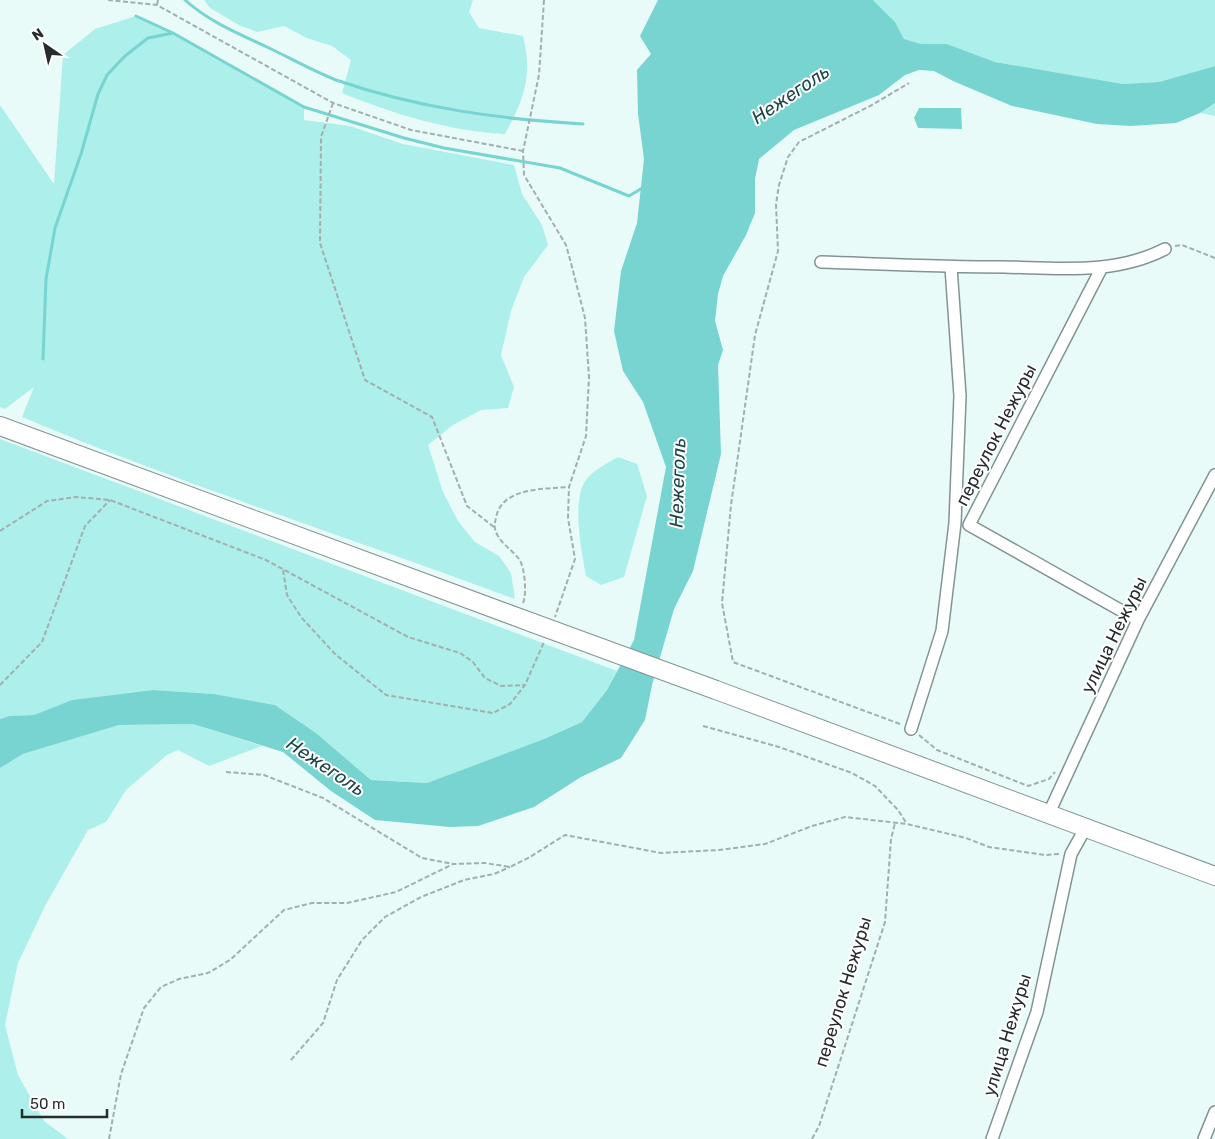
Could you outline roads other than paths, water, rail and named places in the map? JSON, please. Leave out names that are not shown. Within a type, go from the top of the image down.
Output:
[{"type":"main road","points":[[0,426],[1215,876]]},
{"type":"street","points":[[821,262],[952,267],[1101,269],[1151,256],[1165,249]]},
{"type":"street","name":"переулок Нежуры","points":[[911,729],[942,631],[955,523],[960,396],[952,267]]},
{"type":"street","name":"переулок Нежуры","points":[[1101,269],[969,525],[1138,620]]},
{"type":"street","name":"улица Нежуры","points":[[1049,813],[1138,620],[1215,475]]},
{"type":"street","points":[[955,523],[969,525]]},
{"type":"street","name":"улица Нежуры","points":[[992,1139],[1036,1012],[1071,854],[1086,827]]},
{"type":"street","points":[[1204,1139],[1215,1112]]},
{"type":"water","name":"Нежеголь","points":[[658,0],[873,0],[895,22],[904,39],[921,44],[947,44],[995,62],[1123,84],[1159,82],[1215,66],[1215,103],[1200,113],[1176,123],[1131,126],[1097,124],[1012,106],[934,71],[919,70],[905,75],[879,95],[794,130],[759,159],[755,179],[755,213],[746,235],[723,276],[718,294],[715,321],[723,350],[718,365],[721,454],[693,571],[674,609],[652,685],[645,720],[621,758],[581,777],[534,807],[478,826],[450,827],[375,820],[331,791],[283,752],[193,724],[119,725],[23,754],[0,768],[0,719],[9,716],[34,715],[72,700],[153,690],[214,694],[275,705],[316,733],[371,780],[427,783],[544,739],[582,722],[607,690],[634,640],[666,467],[643,402],[623,371],[614,331],[621,271],[637,223],[644,159],[638,114],[637,70],[651,54],[640,36]]},
{"type":"water","points":[[919,108],[961,108],[962,129],[918,128],[914,118]]},
{"type":"waterway","points":[[185,0],[214,21],[235,32],[310,69],[366,90],[458,111],[520,119],[583,124]]},
{"type":"waterway","points":[[136,16],[173,33],[304,107],[404,138],[444,148],[560,168],[629,196],[644,187]]},
{"type":"waterway","points":[[43,359],[46,279],[55,228],[81,154],[98,94],[107,75],[125,56],[148,38],[173,33]]}]
